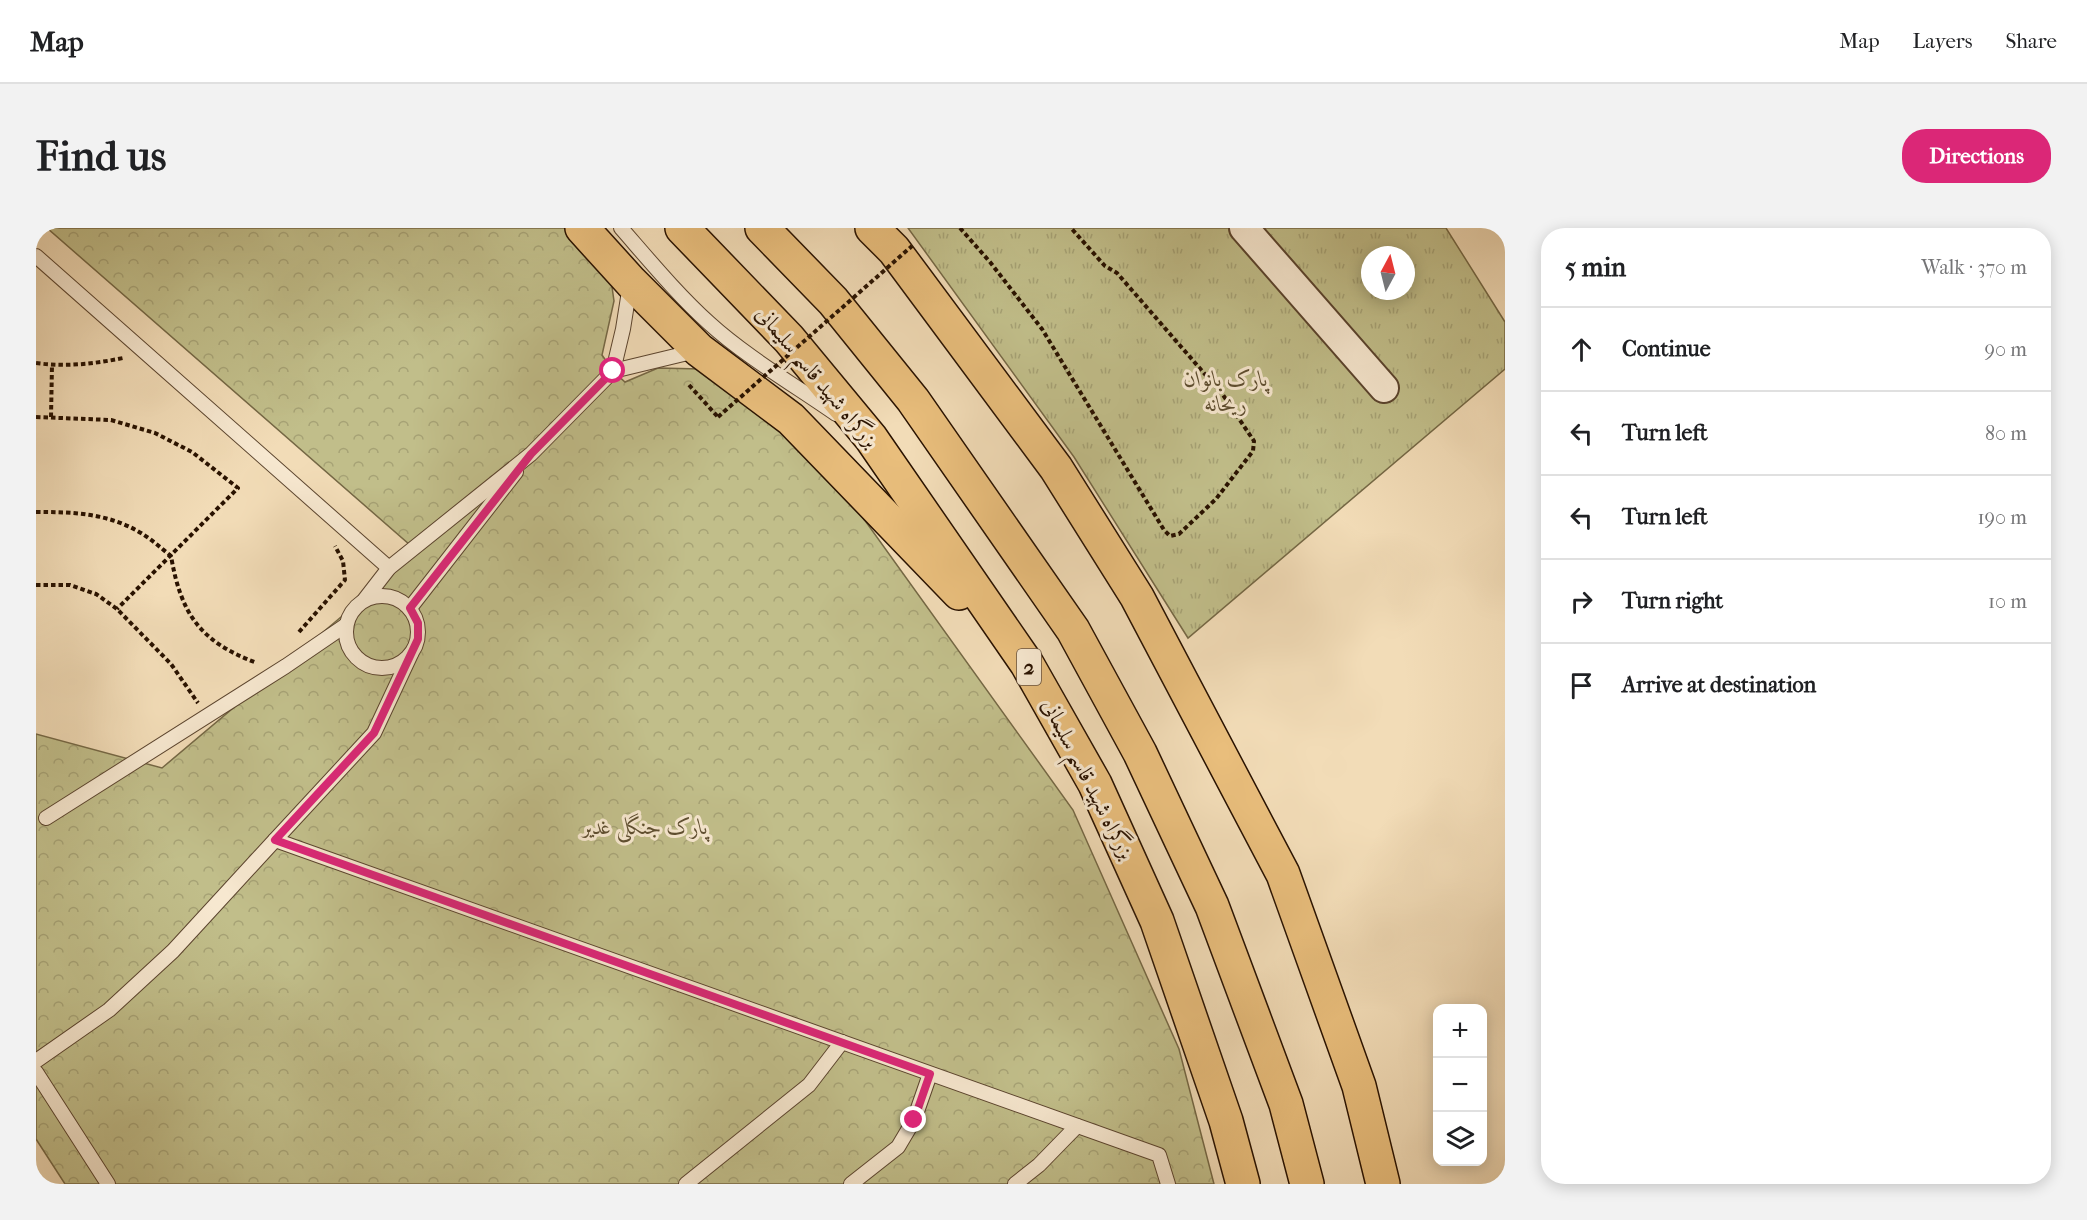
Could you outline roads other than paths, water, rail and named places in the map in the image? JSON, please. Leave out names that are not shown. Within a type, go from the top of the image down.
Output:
[{"type":"highway","points":[[582,228],[631,282],[699,350],[791,419],[1027,664]]},
{"type":"highway","name":"بزرگراه شهید قاسم سلیمانی","points":[[682,228],[789,339],[871,438],[1027,664],[1095,783],[1157,921],[1226,1121],[1243,1184]]},
{"type":"highway","points":[[762,228],[832,301],[913,400],[1073,630],[1140,753],[1212,906],[1286,1104],[1307,1184]]},
{"type":"highway","points":[[873,228],[894,250],[1056,468],[1137,597],[1283,874],[1359,1086],[1383,1184]]},
{"type":"street","points":[[1244,228],[1384,388]]},
{"type":"lane","points":[[621,228],[709,323],[736,345],[871,438]]},
{"type":"lane","points":[[36,256],[389,568]]},
{"type":"lane","points":[[410,608],[531,454],[613,371],[631,282]]},
{"type":"lane","points":[[613,371],[699,350]]},
{"type":"lane","points":[[411,654],[399,665],[383,669],[367,666],[354,656],[346,641],[346,625],[352,610],[365,600],[389,568],[531,454]]},
{"type":"lane","points":[[36,1061],[109,1010],[173,951],[374,733],[418,639],[418,623],[410,608],[397,599],[381,596],[365,600]]},
{"type":"lane","points":[[46,818],[286,666],[346,625]]},
{"type":"lane","points":[[275,840],[1160,1155],[1168,1184]]},
{"type":"lane","points":[[686,1184],[808,1085],[842,1042]]},
{"type":"lane","points":[[36,1072],[108,1184]]},
{"type":"lane","points":[[851,1184],[898,1147],[914,1120],[930,1074]]},
{"type":"lane","points":[[1015,1184],[1039,1165],[1077,1126]]},
{"type":"park label","name":"پارک بانوان ریحانه","points":[[1226,392]]},
{"type":"park label","name":"پارک جنگلی غدیر","points":[[645,827]]}]
